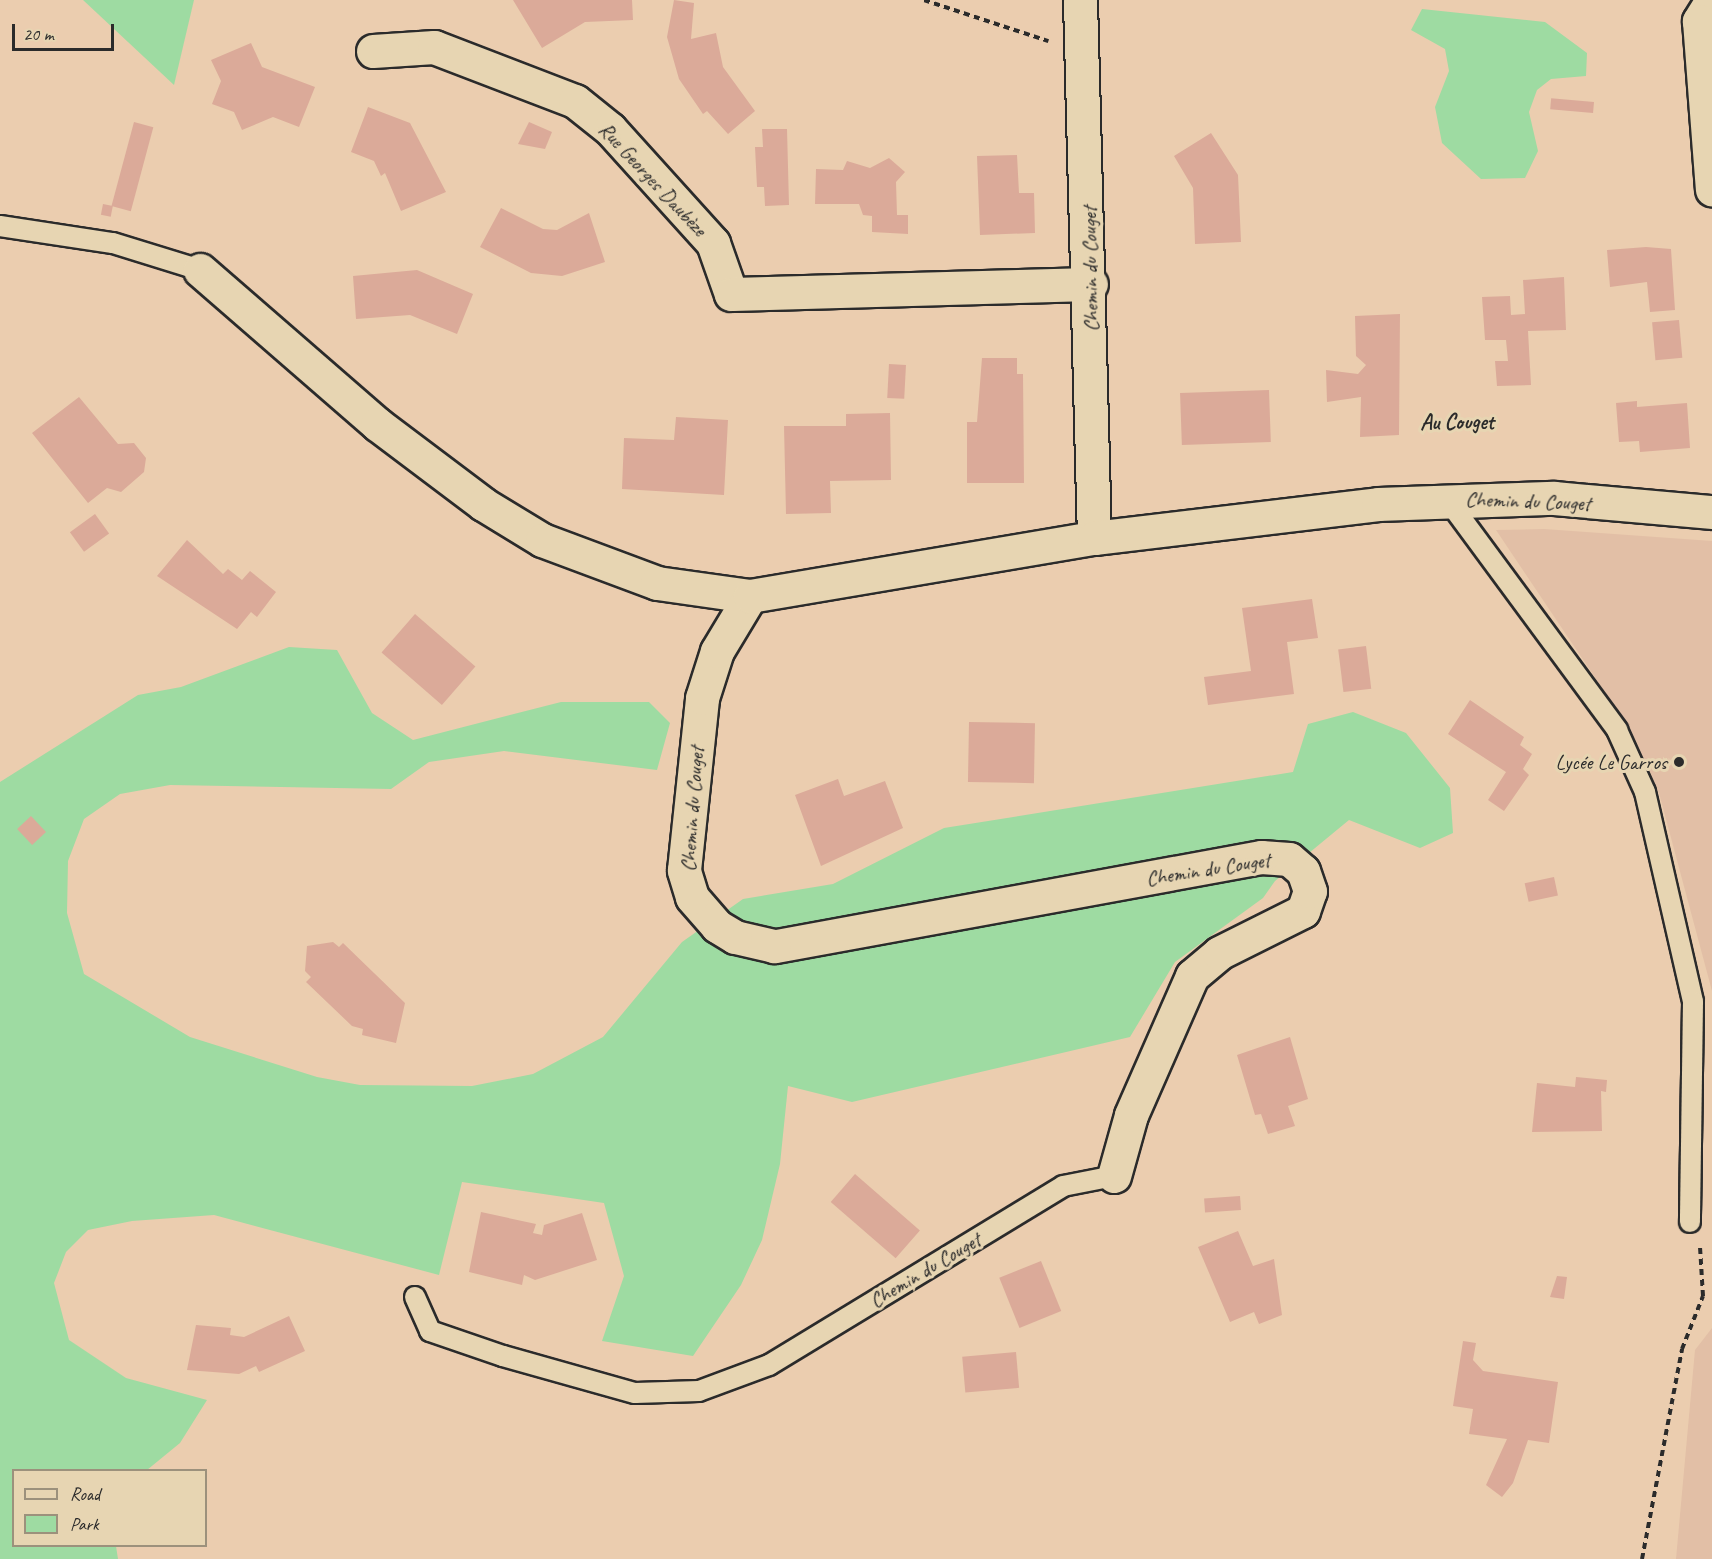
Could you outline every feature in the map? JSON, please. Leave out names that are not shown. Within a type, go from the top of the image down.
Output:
[{"type":"street","name":"Chemin du Couget","points":[[1080,0],[1091,285],[1094,538]]},
{"type":"street","points":[[1712,0],[1699,21],[1712,189]]},
{"type":"street","name":"Rue Georges Daubèze","points":[[373,51],[434,47],[575,100],[610,129],[712,243],[731,294],[1091,285]]},
{"type":"street","points":[[200,270],[377,424],[483,504],[542,540],[657,583],[750,596]]},
{"type":"street","name":"Chemin du Couget","points":[[1114,1176],[1131,1115],[1192,976],[1219,953],[1303,911],[1310,891],[1303,871],[1289,859],[1261,857],[774,946],[735,937],[717,926],[692,897],[684,870],[702,698],[717,651],[750,596],[1094,538],[1447,499],[1554,498],[1712,512]]},
{"type":"lane","points":[[0,226],[113,243],[200,270]]},
{"type":"lane","points":[[1447,499],[1617,730],[1645,792],[1693,1002],[1690,1222]]},
{"type":"lane","name":"Chemin du Couget","points":[[415,1296],[430,1331],[493,1353],[635,1393],[699,1391],[769,1365],[1062,1186],[1114,1176]]},
{"type":"path","points":[[924,0],[1082,54]]},
{"type":"path","points":[[1642,1559],[1682,1349],[1703,1296],[1704,1263],[1690,1222]]},
{"type":"shaded area","name":"Lycée Le Garros","points":[[1544,529],[1712,541],[1712,991],[1659,793],[1631,731],[1496,530]]},
{"type":"shaded area","points":[[1712,1328],[1712,1559],[1676,1559],[1695,1350]]},
{"type":"green space","points":[[83,0],[194,0],[174,85]]},
{"type":"green space","points":[[1422,9],[1545,22],[1587,53],[1586,76],[1551,79],[1537,90],[1529,112],[1538,151],[1525,178],[1481,179],[1442,143],[1435,107],[1449,71],[1445,49],[1411,30]]},
{"type":"green space","points":[[289,647],[337,650],[372,713],[413,740],[561,702],[649,702],[670,723],[657,770],[504,751],[429,762],[391,789],[170,785],[120,794],[84,819],[68,861],[67,913],[84,974],[190,1037],[317,1077],[360,1085],[472,1086],[533,1074],[603,1037],[682,942],[743,899],[833,884],[944,828],[1293,772],[1308,724],[1353,712],[1406,733],[1450,788],[1453,833],[1420,848],[1349,820],[1275,881],[1263,898],[1175,962],[1130,1037],[852,1102],[788,1086],[780,1164],[762,1240],[741,1285],[693,1356],[602,1341],[624,1276],[604,1203],[462,1182],[439,1275],[214,1215],[132,1221],[88,1230],[66,1252],[54,1283],[69,1340],[126,1378],[207,1400],[180,1443],[148,1469],[12,1469],[12,1547],[116,1547],[118,1559],[0,1559],[0,782],[138,695],[181,687]]},
{"type":"building","points":[[513,0],[632,0],[633,20],[585,22],[542,48]]},
{"type":"building","points":[[674,0],[694,3],[691,39],[716,33],[723,67],[755,111],[728,134],[707,111],[703,114],[679,79],[667,37]]},
{"type":"building","points":[[251,43],[262,67],[315,87],[299,127],[273,117],[242,130],[234,112],[212,104],[221,81],[211,60]]},
{"type":"building","points":[[1551,98],[1594,102],[1593,113],[1550,109]]},
{"type":"building","points":[[368,107],[410,123],[446,192],[401,211],[385,173],[381,176],[374,161],[351,152]]},
{"type":"building","points":[[134,122],[153,127],[131,211],[111,206]]},
{"type":"building","points":[[529,122],[552,132],[545,149],[518,144]]},
{"type":"building","points":[[762,129],[787,129],[789,205],[765,206],[764,187],[757,187],[755,147],[763,147]]},
{"type":"building","points":[[1211,133],[1238,175],[1241,242],[1195,244],[1193,188],[1174,156]]},
{"type":"building","points":[[1017,155],[1019,193],[1034,193],[1035,233],[980,235],[977,156]]},
{"type":"building","points":[[889,158],[905,172],[896,182],[897,215],[908,215],[908,234],[872,232],[872,216],[863,215],[859,204],[815,204],[816,169],[843,170],[847,161],[870,168]]},
{"type":"building","points":[[103,204],[113,206],[111,217],[101,215]]},
{"type":"building","points":[[501,208],[543,229],[557,230],[589,213],[605,262],[562,276],[531,273],[480,247]]},
{"type":"building","points":[[1646,247],[1671,249],[1675,310],[1650,312],[1647,282],[1610,287],[1607,250]]},
{"type":"building","points":[[417,270],[473,294],[457,334],[410,315],[356,319],[353,276]]},
{"type":"building","points":[[1564,277],[1566,330],[1528,331],[1531,385],[1497,386],[1495,361],[1508,361],[1506,340],[1485,340],[1482,297],[1510,296],[1511,315],[1525,314],[1523,280]]},
{"type":"building","points":[[1400,314],[1399,435],[1360,437],[1361,397],[1327,402],[1326,370],[1358,374],[1366,365],[1356,356],[1355,316]]},
{"type":"building","points":[[1679,320],[1682,358],[1655,360],[1652,322]]},
{"type":"building","points":[[982,358],[1017,358],[1017,374],[1023,374],[1024,483],[967,483],[967,422],[977,422]]},
{"type":"building","points":[[889,364],[906,365],[904,399],[887,398]]},
{"type":"building","points":[[1269,390],[1271,442],[1182,445],[1180,393]]},
{"type":"building","points":[[79,397],[118,444],[134,443],[146,458],[144,472],[121,492],[107,488],[88,503],[32,433]]},
{"type":"building","points":[[1637,401],[1637,407],[1687,403],[1690,448],[1640,452],[1639,441],[1619,442],[1616,403]]},
{"type":"building","points":[[890,413],[891,480],[830,481],[831,513],[786,514],[784,426],[846,426],[846,414]]},
{"type":"building","points":[[676,417],[728,420],[724,495],[622,489],[624,438],[674,440]]},
{"type":"building","points":[[95,514],[109,533],[84,552],[70,532]]},
{"type":"building","points":[[187,540],[223,574],[228,569],[242,580],[250,571],[276,592],[257,617],[251,612],[237,629],[157,576]]},
{"type":"building","points":[[1312,599],[1318,638],[1287,642],[1294,694],[1208,705],[1204,677],[1251,671],[1242,608]]},
{"type":"building","points":[[415,614],[475,666],[442,705],[382,652]]},
{"type":"building","points":[[1366,646],[1371,689],[1343,692],[1338,649]]},
{"type":"building","points":[[1470,700],[1524,737],[1520,745],[1532,754],[1523,769],[1529,775],[1504,811],[1488,800],[1506,772],[1448,734]]},
{"type":"building","points":[[969,722],[1035,723],[1034,783],[968,782]]},
{"type":"building","points":[[838,779],[844,796],[885,781],[903,828],[821,866],[795,795]]},
{"type":"building","points":[[31,816],[46,832],[32,845],[17,829]]},
{"type":"building","points":[[1554,877],[1558,896],[1529,902],[1525,883]]},
{"type":"building","points":[[333,942],[339,947],[343,943],[405,1003],[396,1043],[362,1035],[363,1029],[352,1026],[306,982],[311,977],[305,971],[307,946]]},
{"type":"building","points":[[1290,1037],[1308,1099],[1288,1106],[1295,1126],[1268,1134],[1261,1114],[1255,1115],[1237,1055]]},
{"type":"building","points":[[1576,1077],[1607,1080],[1606,1092],[1601,1091],[1602,1131],[1532,1132],[1537,1083],[1575,1087]]},
{"type":"building","points":[[855,1174],[920,1230],[896,1258],[831,1202]]},
{"type":"building","points":[[1240,1196],[1241,1210],[1205,1212],[1204,1199]]},
{"type":"building","points":[[481,1212],[536,1224],[533,1233],[542,1235],[544,1225],[582,1213],[597,1260],[535,1280],[524,1275],[522,1285],[469,1272]]},
{"type":"building","points":[[1238,1231],[1253,1266],[1274,1259],[1282,1315],[1259,1324],[1254,1312],[1230,1322],[1198,1247]]},
{"type":"building","points":[[1041,1261],[1061,1311],[1020,1328],[999,1278]]},
{"type":"building","points":[[1557,1276],[1567,1277],[1564,1299],[1550,1297]]},
{"type":"building","points":[[289,1316],[305,1351],[259,1372],[256,1366],[239,1374],[187,1370],[196,1325],[231,1328],[230,1335],[244,1337]]},
{"type":"building","points":[[1463,1341],[1476,1343],[1473,1360],[1483,1371],[1558,1382],[1549,1443],[1528,1440],[1513,1483],[1502,1497],[1486,1485],[1507,1439],[1469,1434],[1473,1409],[1453,1406]]},
{"type":"building","points":[[1016,1352],[1019,1388],[965,1393],[962,1357]]},
{"type":"place","name":"Lycée Le Garros","points":[[1679,762]]},
{"type":"district","name":"Au Couget","points":[[1457,423]]}]
